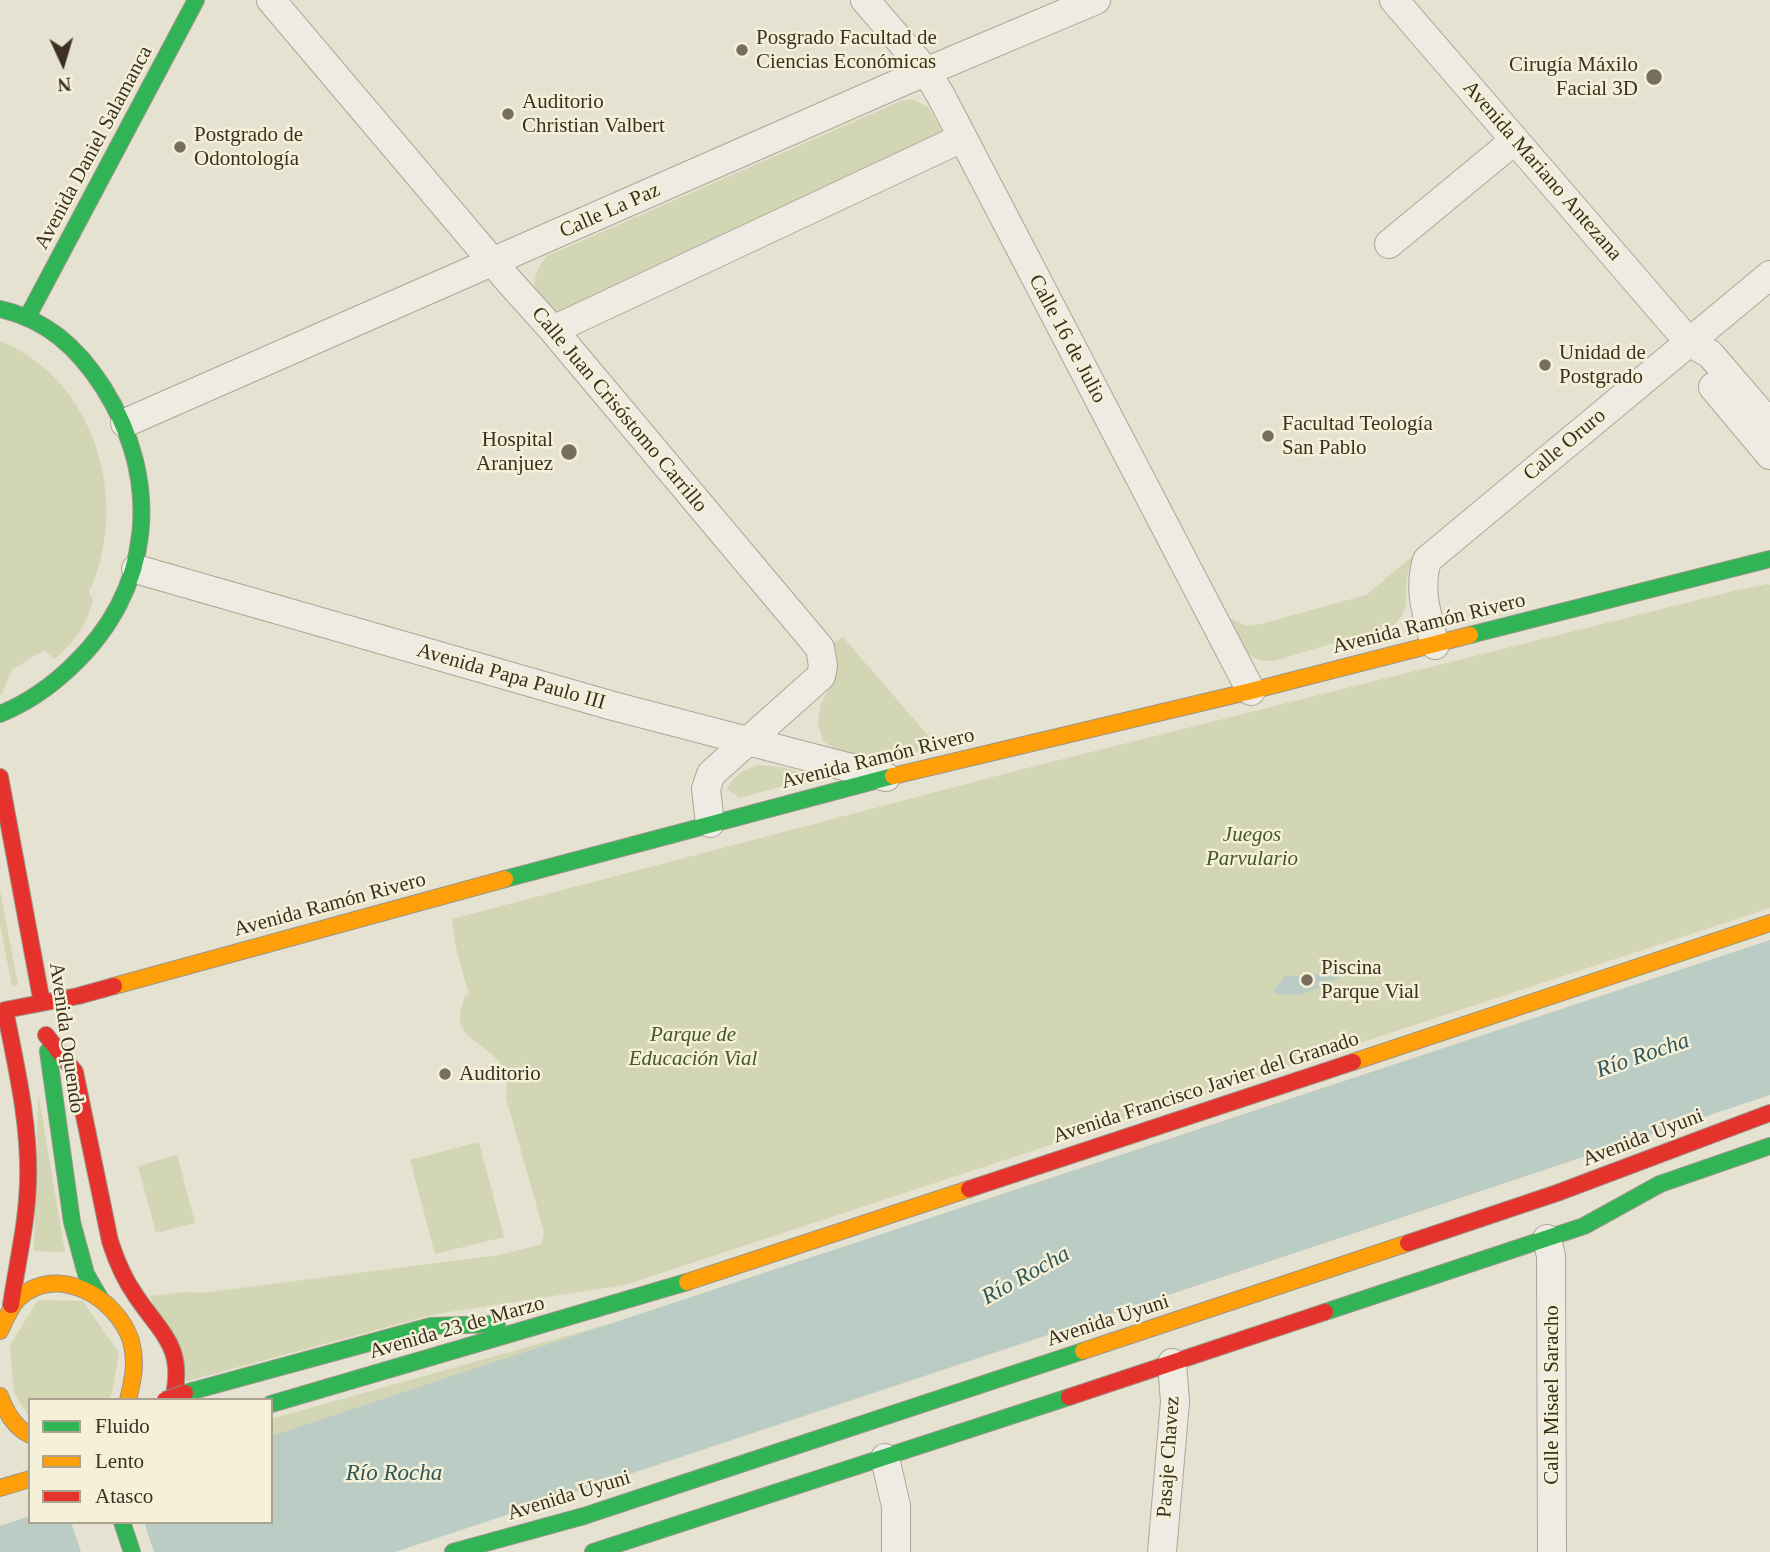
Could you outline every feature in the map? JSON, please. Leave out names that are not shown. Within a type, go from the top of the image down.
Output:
[{"type":"main road","name":"Avenida Daniel Salamanca","points":[[28,316],[196,0]]},
{"type":"main road","points":[[0,309],[28,316],[58,337],[85,362],[108,391],[125,424],[136,457],[141,485],[142,521],[136,569],[120,606],[106,628],[72,668],[41,693],[2,718]]},
{"type":"main road","name":"Avenida Ramón Rivero","points":[[3,1010],[78,996],[710,823],[889,777],[1251,691],[1770,559]]},
{"type":"main road","name":"Avenida Oquendo","points":[[0,777],[42,1003],[72,1222],[86,1274],[101,1300]]},
{"type":"main road","name":"Avenida Francisco Javier del Granado","points":[[655,1292],[1770,923]]},
{"type":"main road","points":[[0,1331],[11,1305],[27,1202],[22,1098],[1,993]]},
{"type":"main road","points":[[46,1035],[75,1072],[110,1241],[119,1268],[135,1295],[170,1339],[177,1359],[176,1389],[179,1396],[431,1326],[544,1324]]},
{"type":"main road","name":"Avenida Uyuni","points":[[453,1552],[584,1516],[1557,1193],[1770,1113]]},
{"type":"main road","points":[[1584,1227],[1660,1184],[1770,1146]]},
{"type":"main road","points":[[593,1552],[1547,1239],[1643,1210]]},
{"type":"main road","points":[[11,1305],[38,1284],[56,1281],[75,1283],[101,1300],[122,1321],[132,1344],[135,1369],[128,1398]]},
{"type":"main road","name":"Avenida 23 de Marzo","points":[[273,1403],[655,1292]]},
{"type":"main road","points":[[0,1396],[3,1406],[27,1434]]},
{"type":"main road","points":[[0,1488],[28,1480]]},
{"type":"main road","points":[[495,1552],[584,1516]]},
{"type":"main road","points":[[123,1524],[132,1552]]},
{"type":"street","name":"Calle Juan Crisóstomo Carrillo","points":[[271,0],[820,648],[823,666],[821,677],[712,774],[706,789],[710,823]]},
{"type":"street","name":"Calle 16 de Julio","points":[[865,0],[926,71],[940,93],[1251,691]]},
{"type":"street","name":"Calle La Paz","points":[[125,424],[926,71],[1096,0]]},
{"type":"street","name":"Avenida Mariano Antezana","points":[[1394,0],[1689,342],[1710,354],[1770,424]]},
{"type":"street","points":[[553,330],[962,138]]},
{"type":"street","points":[[1390,244],[1515,140]]},
{"type":"street","name":"Calle Oruro","points":[[1435,645],[1422,593],[1423,572],[1427,560],[1770,275]]},
{"type":"street","name":"Avenida Mariano Antezana","points":[[1689,342],[1695,366],[1770,455]]},
{"type":"street","name":"Avenida Papa Paulo III","points":[[136,569],[613,706],[889,777]]},
{"type":"street","name":"Calle Misael Saracho","points":[[1547,1239],[1551,1256],[1552,1552]]},
{"type":"street","name":"Pasaje Chavez","points":[[1162,1552],[1175,1402],[1172,1363]]},
{"type":"street","points":[[885,1458],[896,1506],[895,1552]]},
{"type":"green space","points":[[912,99],[928,107],[946,138],[557,318],[539,296],[536,274],[547,256],[901,101]]},
{"type":"green space","points":[[0,341],[33,359],[60,384],[81,414],[96,448],[105,484],[106,521],[101,558],[89,592],[93,600],[74,640],[54,659],[44,650],[12,670],[0,695]]},
{"type":"green space","points":[[1413,556],[1407,578],[1405,609],[1394,625],[1274,661],[1249,654],[1228,618],[1247,626],[1261,624],[1366,595]]},
{"type":"green space","name":"Parque de Educación Vial","points":[[1770,585],[1770,908],[625,1285],[436,1314],[187,1381],[150,1296],[201,1293],[500,1255],[542,1244],[544,1232],[506,1098],[507,1081],[503,1068],[496,1058],[462,1028],[461,1010],[465,996],[469,995],[455,944],[452,919],[1031,767]]},
{"type":"green space","points":[[843,637],[937,746],[878,758],[850,754],[823,741],[818,724],[820,706],[832,682],[832,644]]},
{"type":"green space","points":[[758,765],[803,773],[804,777],[800,782],[739,798],[727,789],[732,780]]},
{"type":"green space","points":[[0,890],[18,985],[12,986],[0,925]]},
{"type":"green space","points":[[38,1093],[65,1252],[34,1251]]},
{"type":"green space","points":[[479,1142],[504,1237],[435,1254],[410,1160]]},
{"type":"green space","points":[[177,1155],[195,1223],[156,1233],[138,1166]]},
{"type":"green space","points":[[38,1300],[83,1301],[119,1353],[112,1393],[109,1398],[28,1398],[28,1415],[14,1393],[10,1345]]},
{"type":"green space","points":[[627,1319],[273,1435],[273,1418]]},
{"type":"water","name":"Río Rocha","points":[[1770,940],[1770,1095],[395,1552],[0,1552],[0,1526],[28,1517],[28,1524],[273,1524],[273,1435]]},
{"type":"water","name":"Piscina Parque Vial","points":[[1336,965],[1348,973],[1321,987],[1301,994],[1282,995],[1272,992],[1285,976],[1310,977]]},
{"type":"pier","points":[[72,1524],[145,1524],[154,1552],[81,1552]]},
{"type":"traffic: fast","points":[[28,316],[196,0]]},
{"type":"traffic: fast","points":[[0,309],[46,328],[83,359],[103,387],[122,423],[135,460],[141,497],[140,534],[133,570],[119,604],[98,637],[55,681],[29,700],[0,714]]},
{"type":"traffic: fast","points":[[1470,635],[1770,559]]},
{"type":"traffic: fast","points":[[505,879],[893,776]]},
{"type":"traffic: fast","points":[[48,1051],[72,1222],[86,1274],[101,1300]]},
{"type":"traffic: fast","points":[[1325,1312],[1584,1226],[1660,1184],[1770,1146]]},
{"type":"traffic: fast","points":[[273,1403],[687,1282]]},
{"type":"traffic: fast","points":[[185,1393],[431,1326],[497,1324]]},
{"type":"traffic: fast","points":[[453,1552],[584,1516],[1083,1351]]},
{"type":"traffic: fast","points":[[593,1552],[1069,1397]]},
{"type":"traffic: fast","points":[[123,1524],[132,1552]]},
{"type":"traffic: slow","points":[[893,776],[1251,691],[1470,635]]},
{"type":"traffic: slow","points":[[114,986],[505,879]]},
{"type":"traffic: slow","points":[[1353,1062],[1770,923]]},
{"type":"traffic: slow","points":[[687,1282],[969,1189]]},
{"type":"traffic: slow","points":[[1083,1351],[1408,1243]]},
{"type":"traffic: slow","points":[[0,1331],[16,1301],[34,1288],[51,1284],[84,1290],[113,1311],[124,1325],[131,1341],[134,1364],[128,1398]]},
{"type":"traffic: slow","points":[[0,1396],[11,1418],[28,1434]]},
{"type":"traffic: slow","points":[[0,1488],[28,1480]]},
{"type":"traffic: jam","points":[[0,777],[42,1003]]},
{"type":"traffic: jam","points":[[11,1305],[26,1213],[28,1160],[21,1095],[5,1010],[114,986]]},
{"type":"traffic: jam","points":[[46,1035],[75,1072],[110,1241],[118,1262],[132,1290],[163,1333],[174,1354],[176,1382],[173,1398]]},
{"type":"traffic: jam","points":[[969,1189],[1353,1062]]},
{"type":"traffic: jam","points":[[1408,1243],[1557,1193],[1770,1113]]},
{"type":"traffic: jam","points":[[1069,1397],[1325,1312]]},
{"type":"traffic: jam","points":[[171,1398],[185,1393]]},
{"type":"place","name":"Posgrado Facultad de Ciencias Económicas","points":[[742,50]]},
{"type":"place","name":"Cirugía Máxilo Facial 3D","points":[[1654,77]]},
{"type":"place","name":"Auditorio Christian Valbert","points":[[508,114]]},
{"type":"place","name":"Postgrado de Odontología","points":[[180,147]]},
{"type":"place","name":"Unidad de Postgrado","points":[[1545,365]]},
{"type":"place","name":"Facultad Teología San Pablo","points":[[1268,436]]},
{"type":"place","name":"Hospital Aranjuez","points":[[569,452]]},
{"type":"place","name":"Piscina Parque Vial","points":[[1307,980]]},
{"type":"place","name":"Auditorio","points":[[445,1074]]},
{"type":"park label","name":"Juegos Parvulario","points":[[1252,847]]}]
